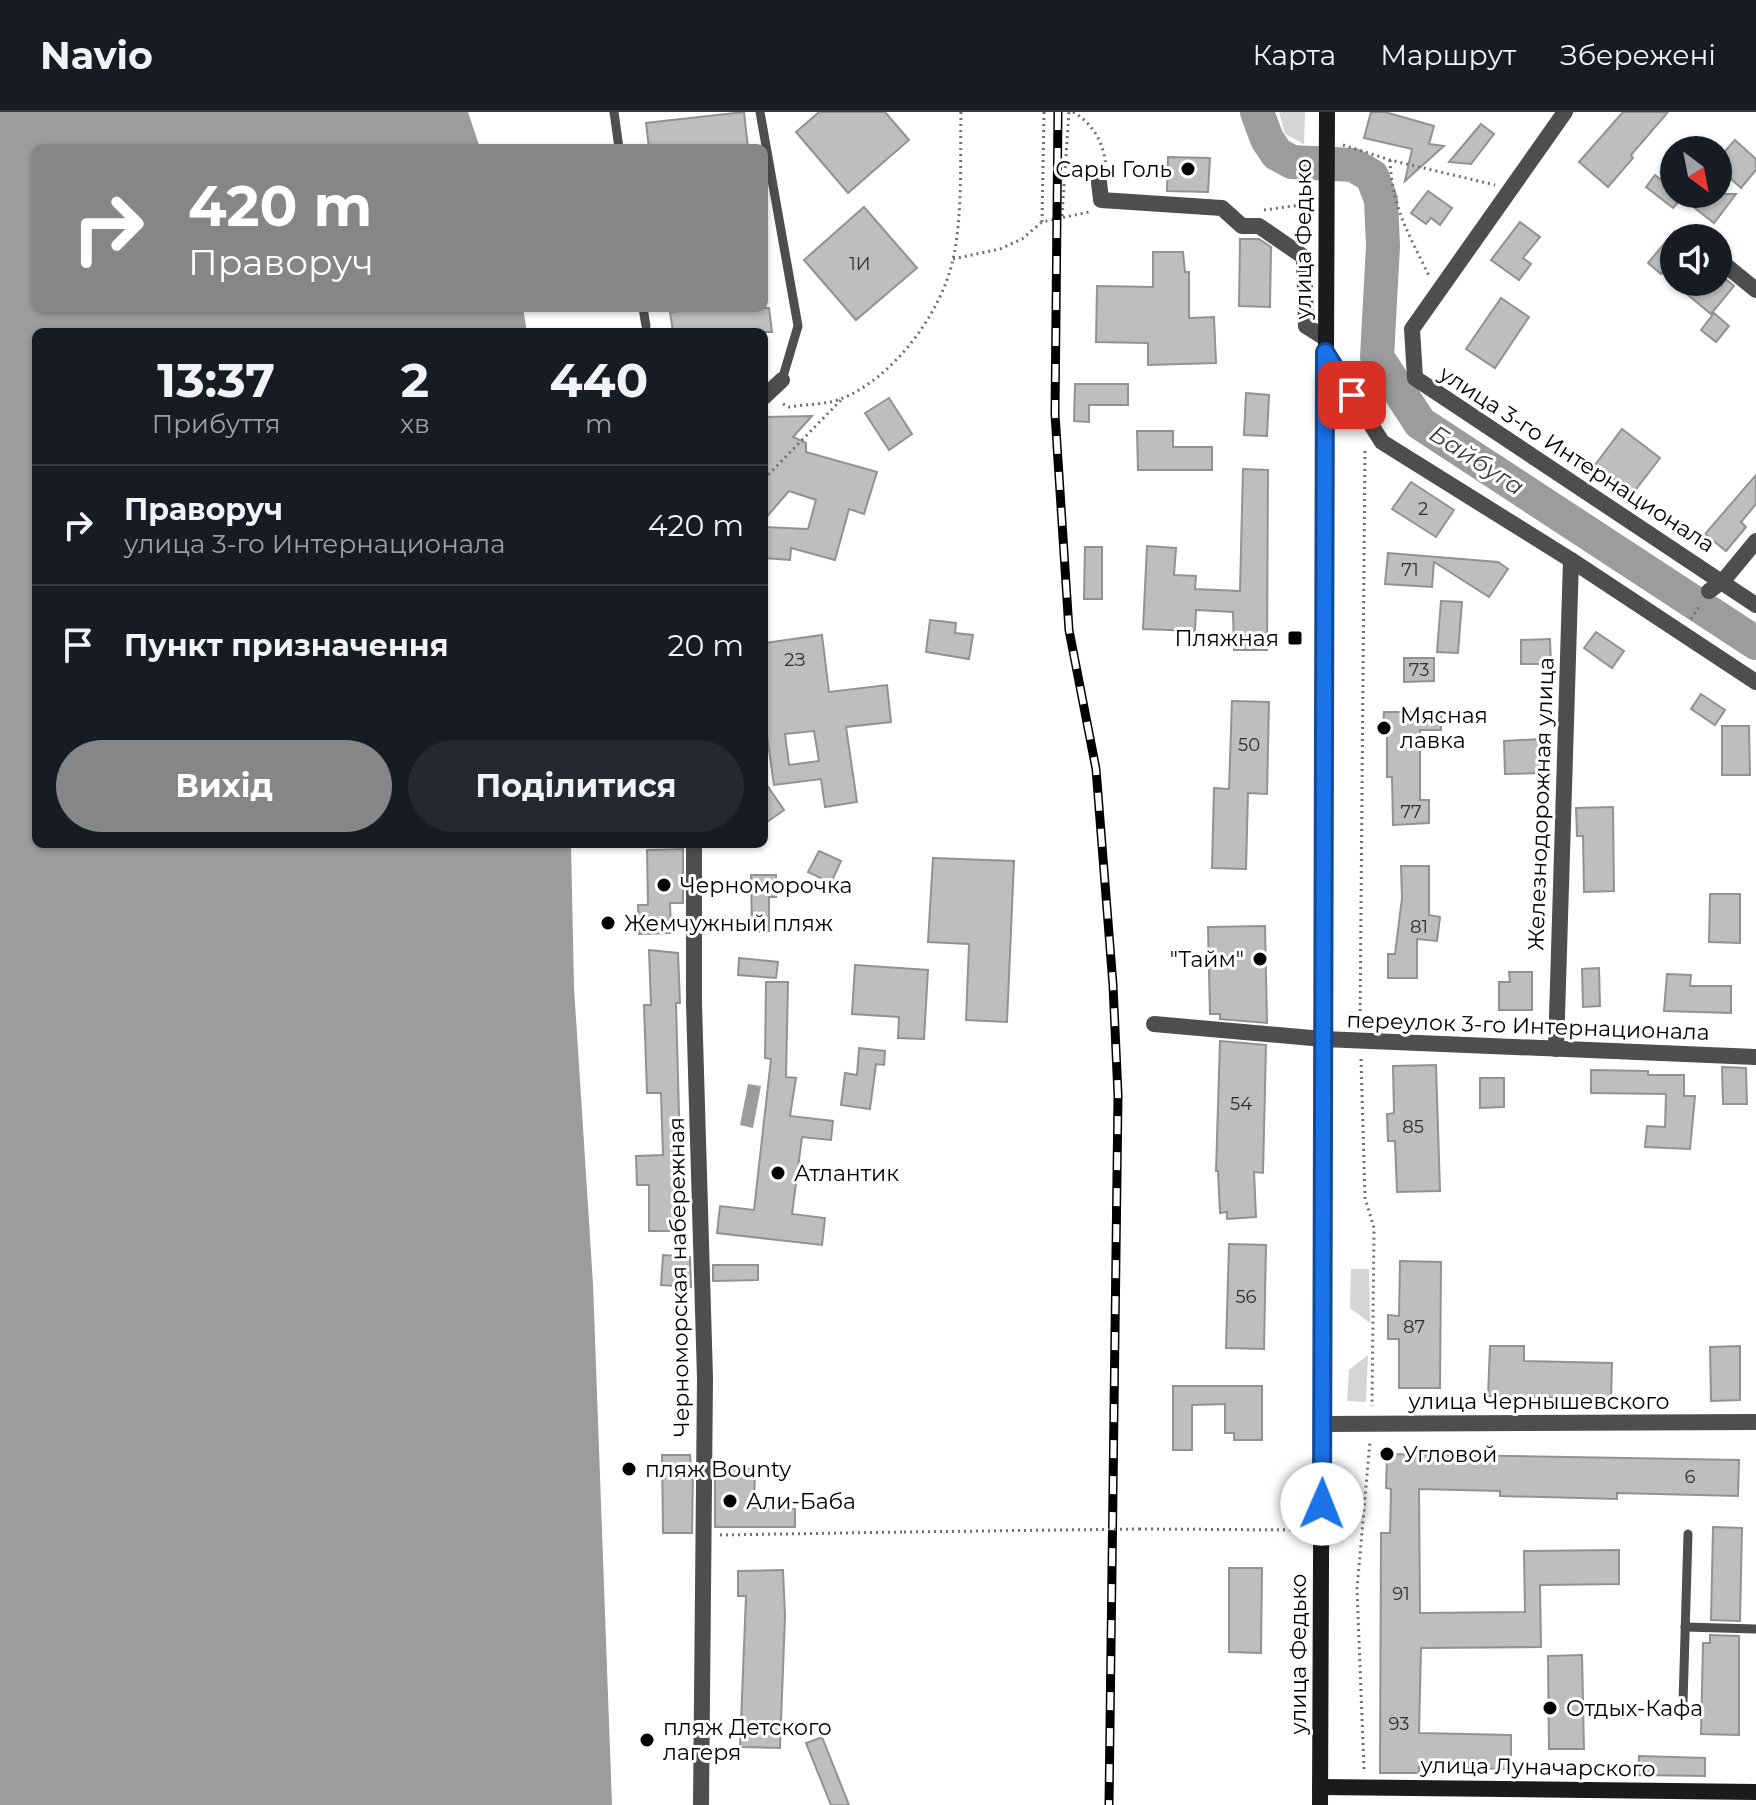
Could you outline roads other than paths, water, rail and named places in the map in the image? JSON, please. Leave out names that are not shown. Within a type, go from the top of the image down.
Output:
[{"type":"main road","name":"улица Федько","points":[[1320,1805],[1327,112]]},
{"type":"main road","name":"улица Луначарского","points":[[1320,1787],[1559,1797],[1756,1792]]},
{"type":"street","name":"улица 3-го Интернационала","points":[[1565,112],[1412,329],[1415,378],[1756,605]]},
{"type":"street","points":[[1103,178],[1101,200],[1222,208],[1242,226],[1259,226],[1304,257],[1306,326],[1325,345],[1382,442],[1571,560],[1756,682]]},
{"type":"street","points":[[1732,270],[1756,290]]},
{"type":"street","points":[[768,393],[782,380]]},
{"type":"street","points":[[1709,591],[1723,581],[1756,541]]},
{"type":"street","name":"Железнодорожная улица","points":[[1556,1049],[1571,560]]},
{"type":"street","name":"Черноморская набережная","points":[[694,848],[694,1004],[705,1378],[701,1805]]},
{"type":"street","name":"переулок 3-го Интернационала","points":[[1154,1024],[1323,1039],[1756,1057]]},
{"type":"street","name":"улица Чернышевского","points":[[1323,1424],[1756,1422]]},
{"type":"lane","points":[[614,112],[618,144]]},
{"type":"lane","points":[[760,112],[766,144]]},
{"type":"lane","points":[[768,157],[798,326],[782,380]]},
{"type":"lane","points":[[644,312],[646,326]]},
{"type":"lane","points":[[1683,1703],[1688,1534]]},
{"type":"lane","points":[[1685,1627],[1756,1629]]},
{"type":"waterway","name":"Байбуга","points":[[1257,112],[1267,139],[1277,154],[1292,162],[1353,165],[1372,176],[1381,200],[1383,246],[1377,357],[1420,423],[1756,643]]},
{"type":"railway","points":[[1058,112],[1055,414],[1069,630],[1096,769],[1113,985],[1118,1095],[1109,1805]]},
{"type":"place","name":"Сары Голь","points":[[1188,169]]},
{"type":"place","name":"Пляжная","points":[[1295,638]]},
{"type":"place","name":"Мясная лавка","points":[[1384,728]]},
{"type":"place","name":"Черноморочка","points":[[664,885]]},
{"type":"place","name":"Жемчужный пляж","points":[[608,923]]},
{"type":"place","name":"\"Тайм\"","points":[[1260,959]]},
{"type":"place","name":"Атлантик","points":[[778,1173]]},
{"type":"place","name":"Угловой","points":[[1387,1454]]},
{"type":"place","name":"пляж Bounty","points":[[629,1469]]},
{"type":"place","name":"Али-Баба","points":[[730,1501]]},
{"type":"place","name":"Отдых-Кафа","points":[[1550,1708]]},
{"type":"place","name":"пляж Детского лагеря","points":[[647,1740]]}]
